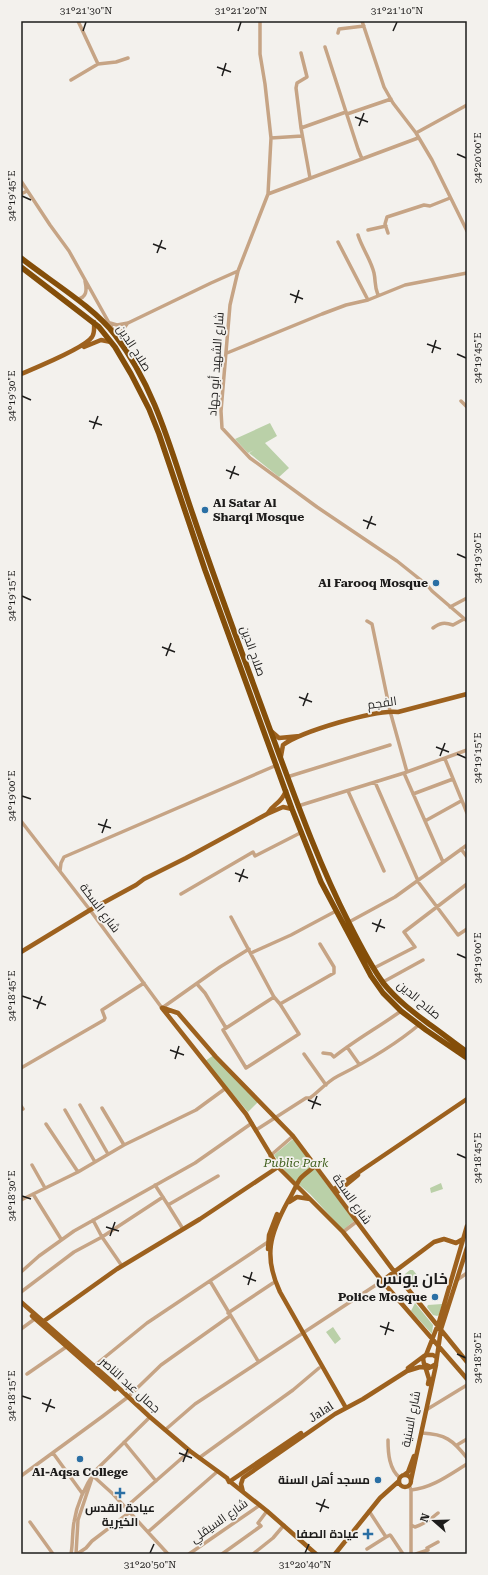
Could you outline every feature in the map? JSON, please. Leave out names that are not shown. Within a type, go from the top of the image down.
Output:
[{"type":"highway","name":"صلاح الدين","points":[[21,258],[99,318],[115,334],[140,376],[167,433],[229,625],[286,791],[320,860],[328,880],[374,969],[394,995],[467,1052]]},
{"type":"highway","name":"صلاح الدين","points":[[21,268],[94,322],[112,343],[131,374],[151,413],[184,508],[281,758],[302,832],[321,882],[371,976],[383,992],[401,1010],[426,1030],[467,1058]]},
{"type":"highway","points":[[151,413],[155,415],[158,412]]},
{"type":"highway","points":[[159,434],[162,430],[167,433]]},
{"type":"highway","points":[[314,863],[315,860],[320,860]]},
{"type":"highway","points":[[321,882],[324,883],[328,880]]},
{"type":"main road","points":[[76,348],[93,336],[94,322]]},
{"type":"main road","points":[[21,374],[76,348],[101,340],[112,343]]},
{"type":"main road","name":"الفجم","points":[[300,736],[345,721],[390,711],[398,712],[467,694]]},
{"type":"main road","points":[[270,730],[279,738],[300,736]]},
{"type":"main road","points":[[281,758],[283,745],[300,736]]},
{"type":"main road","points":[[267,814],[272,807],[281,801],[286,791]]},
{"type":"main road","points":[[21,952],[144,879],[267,814],[283,807],[295,808]]},
{"type":"main road","name":"شارع السكة","points":[[162,1008],[252,1123],[270,1156],[278,1167],[343,1232],[386,1286],[467,1379]]},
{"type":"main road","name":"شارع السكة","points":[[162,1008],[178,1013],[220,1061],[293,1136],[394,1272],[466,1360]]},
{"type":"main road","points":[[335,1191],[467,1100]]},
{"type":"main road","points":[[316,1165],[300,1179],[279,1218],[272,1238],[271,1265],[277,1287],[319,1368],[344,1407]]},
{"type":"main road","points":[[44,1320],[122,1266],[183,1229],[278,1167]]},
{"type":"main road","points":[[290,1179],[292,1184],[291,1190],[274,1222],[268,1242],[268,1263],[273,1283],[344,1407]]},
{"type":"main road","points":[[287,1203],[297,1197],[312,1200]]},
{"type":"main road","points":[[440,1327],[467,1226]]},
{"type":"main road","points":[[382,1281],[434,1242],[444,1239],[456,1243],[464,1238]]},
{"type":"main road","points":[[425,1356],[433,1354],[436,1360],[433,1367],[426,1366],[423,1360],[425,1356],[433,1340],[440,1327],[457,1280],[464,1266],[467,1248]]},
{"type":"main road","points":[[386,1286],[390,1279],[398,1277]]},
{"type":"main road","name":"جمال عبد الناصر","points":[[21,1302],[127,1397]]},
{"type":"main road","name":"جمال عبد الناصر","points":[[21,1306],[44,1320],[69,1346],[94,1366],[149,1418],[190,1452],[227,1478],[260,1505],[284,1525],[313,1553]]},
{"type":"main road","name":"شارع السنية","points":[[410,1485],[436,1360],[440,1327]]},
{"type":"main road","name":"Jalal","points":[[243,1492],[241,1484],[243,1478],[344,1407],[425,1356]]},
{"type":"main road","name":"شارع السنية","points":[[335,1554],[380,1498],[408,1472],[415,1454],[429,1382],[426,1366]]},
{"type":"main road","name":"Jalal","points":[[229,1481],[344,1407],[407,1371],[426,1366]]},
{"type":"main road","name":"جمال عبد الناصر","points":[[149,1418],[217,1472]]},
{"type":"main road","points":[[400,1480],[402,1486],[406,1487],[410,1485],[408,1476],[404,1475]]},
{"type":"street","points":[[78,21],[98,64]]},
{"type":"street","name":"شارع الشهيد أبو جهاد","points":[[260,21],[260,54],[271,138],[268,194],[238,271],[230,305],[221,410],[222,428],[256,462],[317,507],[397,561],[427,585],[466,620]]},
{"type":"street","points":[[362,21],[384,86],[404,119],[416,133],[432,160],[467,231]]},
{"type":"street","points":[[338,33],[339,29],[364,26]]},
{"type":"street","points":[[325,47],[362,159]]},
{"type":"street","points":[[301,53],[307,77],[297,83],[296,88],[302,136],[310,178]]},
{"type":"street","points":[[71,80],[98,64],[116,62],[128,58]]},
{"type":"street","points":[[301,128],[391,99]]},
{"type":"street","points":[[416,133],[467,105]]},
{"type":"street","points":[[271,138],[302,136]]},
{"type":"street","points":[[268,194],[418,138]]},
{"type":"street","points":[[21,181],[69,250],[115,334]]},
{"type":"street","points":[[21,194],[27,191]]},
{"type":"street","points":[[388,233],[385,220],[386,218],[424,205],[430,206],[450,198]]},
{"type":"street","points":[[368,230],[386,226]]},
{"type":"street","points":[[358,235],[360,244],[374,273],[374,286],[378,294]]},
{"type":"street","points":[[338,242],[368,300]]},
{"type":"street","points":[[109,322],[117,325],[128,323],[238,271]]},
{"type":"street","points":[[227,353],[322,314],[346,305],[368,300],[378,294],[405,285],[467,273]]},
{"type":"street","points":[[76,300],[82,298],[86,293],[84,276]]},
{"type":"street","points":[[121,343],[122,331],[128,323]]},
{"type":"street","points":[[461,401],[467,407]]},
{"type":"street","points":[[450,607],[467,598]]},
{"type":"street","points":[[433,628],[440,623],[453,625],[466,620]]},
{"type":"street","points":[[367,621],[372,624],[390,711],[405,772],[443,862]]},
{"type":"street","points":[[287,777],[390,745]]},
{"type":"street","points":[[295,808],[445,759],[467,750]]},
{"type":"street","points":[[445,759],[467,813]]},
{"type":"street","points":[[60,871],[61,863],[64,857],[277,765]]},
{"type":"street","points":[[413,794],[453,779]]},
{"type":"street","points":[[375,782],[418,880],[458,935],[467,929]]},
{"type":"street","points":[[348,790],[384,871]]},
{"type":"street","points":[[425,821],[461,801]]},
{"type":"street","name":"شارع السكة","points":[[21,821],[90,910],[162,1008]]},
{"type":"street","points":[[181,894],[253,852],[255,856],[302,832]]},
{"type":"street","points":[[349,922],[395,897],[467,845]]},
{"type":"street","points":[[461,849],[467,857]]},
{"type":"street","points":[[374,968],[415,947],[404,932],[467,884]]},
{"type":"street","points":[[162,1008],[220,967],[250,951],[291,935],[336,911]]},
{"type":"street","points":[[231,916],[274,997],[299,1034],[246,1068],[223,1030],[274,997]]},
{"type":"street","points":[[280,1004],[334,973],[334,967],[320,944]]},
{"type":"street","points":[[383,982],[423,960]]},
{"type":"street","points":[[21,1068],[104,1020],[105,1018],[102,1010],[144,983]]},
{"type":"street","points":[[197,984],[205,993],[226,1028]]},
{"type":"street","points":[[323,1053],[331,1054],[334,1057],[401,1010]]},
{"type":"street","points":[[256,1130],[306,1098],[310,1098],[337,1077],[390,1047],[420,1024]]},
{"type":"street","points":[[347,1047],[359,1064]]},
{"type":"street","points":[[304,1054],[326,1085]]},
{"type":"street","points":[[21,1200],[78,1172],[124,1145],[196,1110],[226,1088]]},
{"type":"street","points":[[80,1106],[108,1154]]},
{"type":"street","points":[[102,1108],[124,1145]]},
{"type":"street","points":[[65,1110],[95,1162]]},
{"type":"street","points":[[21,1272],[61,1239],[196,1163],[252,1123]]},
{"type":"street","points":[[46,1124],[78,1172]]},
{"type":"street","points":[[270,1156],[293,1136]]},
{"type":"street","points":[[32,1165],[45,1188]]},
{"type":"street","points":[[168,1205],[218,1176]]},
{"type":"street","points":[[155,1185],[183,1229]]},
{"type":"street","points":[[33,1194],[61,1239]]},
{"type":"street","points":[[21,1292],[74,1252],[102,1237],[163,1197]]},
{"type":"street","points":[[93,1220],[102,1237],[122,1266]]},
{"type":"street","points":[[343,1232],[356,1222]]},
{"type":"street","points":[[94,1366],[147,1323],[268,1242]]},
{"type":"street","points":[[457,1280],[467,1273]]},
{"type":"street","points":[[210,1281],[229,1315],[258,1361]]},
{"type":"street","points":[[165,1430],[195,1404],[258,1361],[382,1281]]},
{"type":"street","points":[[21,1476],[104,1416],[161,1365],[273,1283]]},
{"type":"street","points":[[21,1329],[37,1317]]},
{"type":"street","points":[[27,1374],[69,1346]]},
{"type":"street","points":[[436,1360],[439,1354],[442,1353],[445,1355]]},
{"type":"street","points":[[200,1458],[293,1390],[319,1368]]},
{"type":"street","points":[[426,1410],[467,1385]]},
{"type":"street","points":[[71,1554],[74,1520],[82,1493],[92,1475],[149,1418]]},
{"type":"street","points":[[422,1433],[444,1436],[457,1445],[467,1458]]},
{"type":"street","points":[[457,1445],[467,1439]]},
{"type":"street","points":[[388,1440],[389,1460],[400,1480]]},
{"type":"street","points":[[124,1442],[156,1482]]},
{"type":"street","points":[[126,1507],[190,1452]]},
{"type":"street","points":[[53,1453],[82,1493]]},
{"type":"street","points":[[411,1554],[410,1485],[419,1489],[438,1482],[467,1464]]},
{"type":"street","points":[[148,1532],[217,1472]]},
{"type":"street","points":[[92,1475],[126,1507],[168,1554]]},
{"type":"street","points":[[76,1554],[78,1520],[89,1489],[92,1475]]},
{"type":"street","name":"شارع السيقلي","points":[[190,1554],[260,1505]]},
{"type":"street","points":[[222,1554],[261,1526],[258,1523],[267,1511]]},
{"type":"street","points":[[369,1511],[386,1537]]},
{"type":"street","points":[[76,1554],[86,1548],[92,1541],[130,1512]]},
{"type":"street","points":[[411,1525],[415,1527],[424,1524],[430,1518],[438,1514]]},
{"type":"street","points":[[30,1522],[53,1554]]},
{"type":"street","points":[[253,1554],[273,1538],[284,1525]]},
{"type":"street","points":[[367,1549],[390,1535],[403,1554]]},
{"type":"street","points":[[416,1554],[428,1550],[427,1548],[438,1542]]},
{"type":"green space","points":[[270,423],[277,436],[265,443],[289,468],[279,477],[249,453],[254,450],[248,453],[235,439]]},
{"type":"green space","points":[[214,1055],[259,1101],[248,1112],[205,1061]]},
{"type":"green space","name":"Public Park","points":[[293,1139],[354,1221],[343,1230],[310,1194],[288,1175],[274,1155]]},
{"type":"green space","points":[[441,1183],[443,1189],[431,1193],[430,1188]]},
{"type":"green space","points":[[410,1270],[413,1270],[417,1275],[413,1279],[415,1282],[410,1286],[404,1277]]},
{"type":"green space","points":[[415,1303],[433,1325],[432,1334],[411,1311]]},
{"type":"green space","points":[[442,1304],[439,1315],[437,1316],[433,1315],[427,1307],[428,1305]]},
{"type":"green space","points":[[333,1327],[341,1339],[335,1344],[326,1332]]},
{"type":"place","name":"Al Satar Al Sharqi Mosque","points":[[205,510]]},
{"type":"place","name":"Al Farooq Mosque","points":[[436,583]]},
{"type":"place","name":"Police Mosque","points":[[435,1297]]},
{"type":"place","name":"Al-Aqsa College","points":[[80,1459]]},
{"type":"place","name":"مسجد أهل السنة","points":[[378,1480]]},
{"type":"place","name":"عيادة القدس الخيرية","points":[[120,1493]]},
{"type":"place","name":"عيادة الصفا","points":[[368,1534]]},
{"type":"district","name":"خان يونس","points":[[412,1278]]}]
